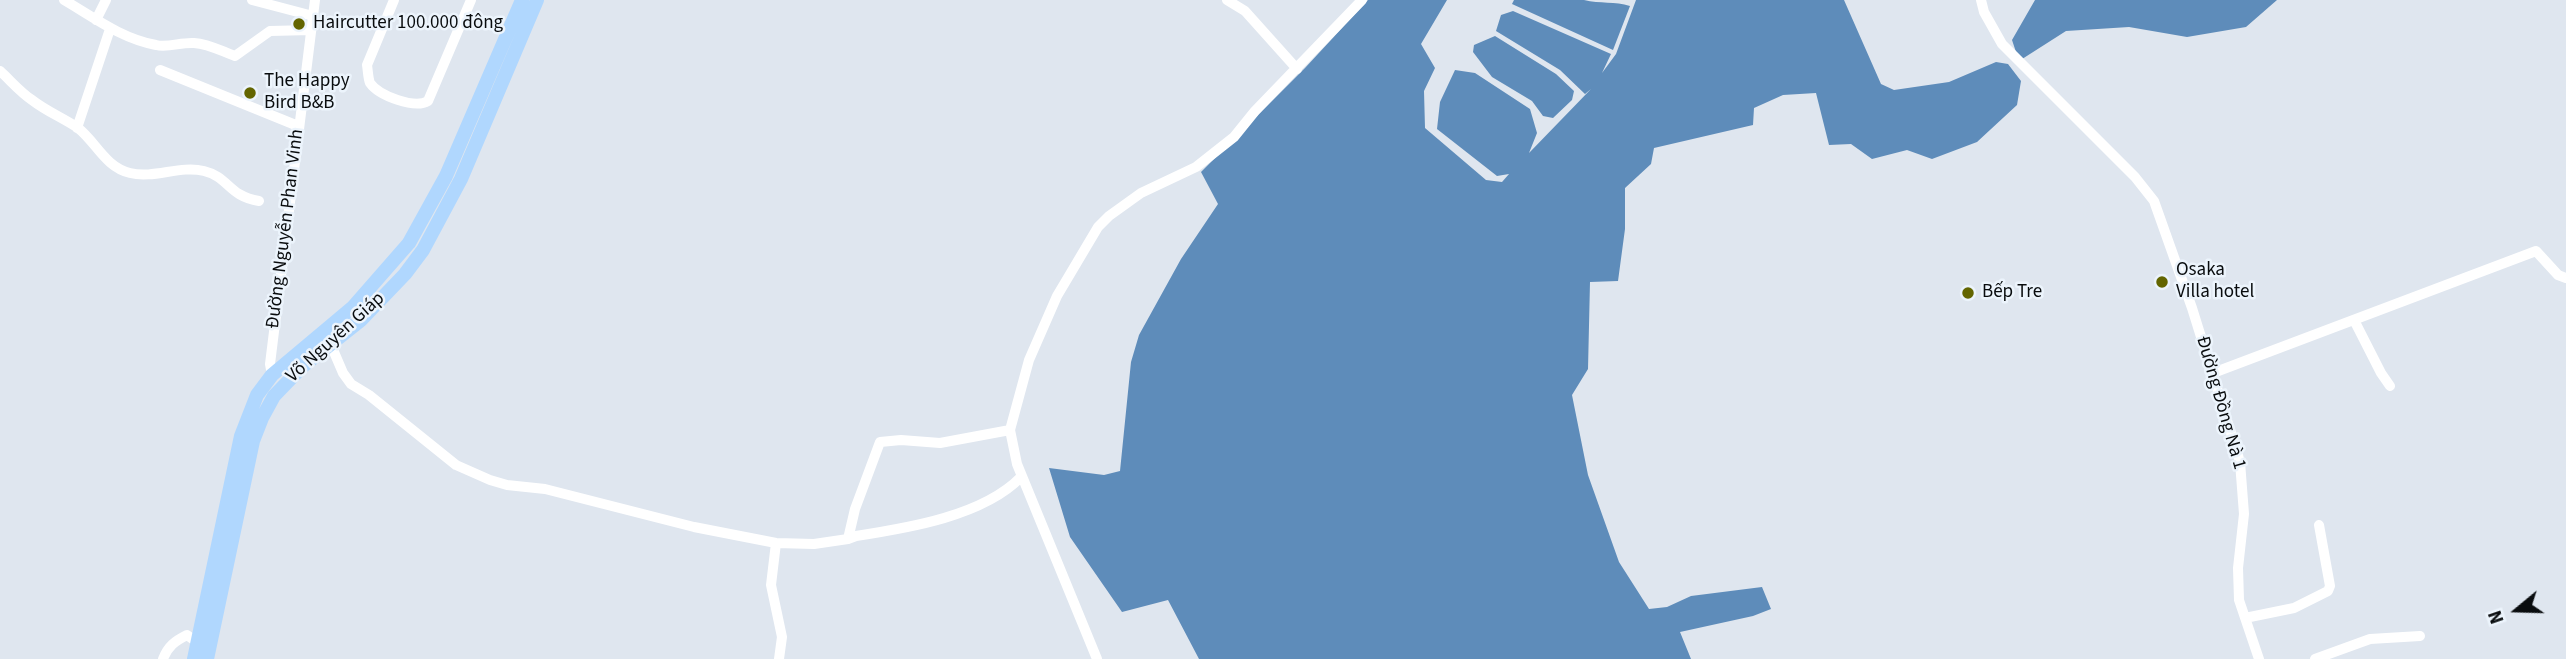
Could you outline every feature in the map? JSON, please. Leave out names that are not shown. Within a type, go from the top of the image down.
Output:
[{"type":"main road","name":"Võ Nguyên Giáp","points":[[205,649],[240,436],[257,395],[272,375],[353,307],[409,243],[446,176],[522,0]]},
{"type":"main road","name":"Võ Nguyên Giáp","points":[[194,659],[205,649],[254,441],[262,418],[274,396],[286,383],[361,320],[405,274],[437,226],[461,179],[537,0]]},
{"type":"street","points":[[64,0],[110,29],[159,46],[180,43],[206,44],[235,56],[270,31],[311,30]]},
{"type":"street","points":[[96,20],[106,0]]},
{"type":"street","points":[[252,0],[313,16]]},
{"type":"street","name":"Đường Nguyễn Phan Vinh","points":[[272,375],[270,364],[315,0]]},
{"type":"street","points":[[394,0],[367,65],[368,76],[374,86],[402,102],[415,106],[428,101],[471,0]]},
{"type":"street","points":[[1227,0],[1245,11],[1297,69]]},
{"type":"street","points":[[1097,659],[1021,477],[1010,430],[1029,360],[1057,296],[1098,227],[1141,193],[1196,167],[1234,137],[1255,111],[1362,0]]},
{"type":"street","name":"Đường Đồng Nà 1","points":[[1981,0],[1984,12],[2002,44],[2135,177],[2154,201],[2213,373],[2242,475],[2244,514],[2239,600],[2259,659]]},
{"type":"street","points":[[77,128],[110,29]]},
{"type":"street","points":[[160,70],[298,126]]},
{"type":"street","points":[[0,71],[29,99],[77,128],[103,156],[122,170],[132,174],[193,169],[205,171],[216,174],[239,196],[259,201]]},
{"type":"street","points":[[2213,373],[2536,251],[2558,275],[2566,278]]},
{"type":"street","points":[[2354,320],[2390,386]]},
{"type":"street","points":[[331,345],[342,373],[351,384],[384,407],[441,454],[473,473],[507,485],[545,489],[694,527],[776,543],[814,544],[908,528],[953,514],[1003,492],[1021,477]]},
{"type":"street","points":[[848,539],[855,509],[880,442],[901,440],[940,443],[1010,430]]},
{"type":"street","points":[[2245,618],[2294,608],[2328,591],[2330,586],[2319,525]]},
{"type":"street","points":[[776,543],[771,585],[782,637],[779,659]]},
{"type":"street","points":[[163,659],[166,650],[187,635],[205,649]]},
{"type":"street","points":[[2315,659],[2370,639],[2420,636]]},
{"type":"water","points":[[1368,0],[1447,0],[1421,44],[1435,68],[1424,91],[1425,128],[1486,180],[1502,182],[1509,174],[1497,176],[1437,129],[1440,102],[1455,70],[1475,73],[1530,109],[1537,133],[1529,153],[1591,89],[1585,94],[1560,70],[1496,31],[1501,15],[1513,11],[1611,54],[1602,73],[1616,54],[1636,0],[1844,0],[1881,84],[1894,90],[1949,82],[1996,62],[2008,64],[2021,81],[2017,105],[1977,142],[1932,159],[1907,150],[1872,159],[1851,144],[1829,145],[1816,93],[1783,95],[1754,108],[1753,125],[1654,148],[1651,164],[1625,188],[1625,229],[1618,281],[1590,282],[1588,369],[1572,395],[1588,475],[1619,562],[1649,609],[1667,607],[1691,596],[1762,587],[1771,609],[1753,616],[1680,632],[1691,659],[1199,659],[1168,600],[1122,612],[1070,537],[1049,468],[1104,475],[1120,471],[1131,362],[1139,335],[1181,259],[1218,204],[1201,172],[1305,68]]},
{"type":"water","points":[[1514,0],[1584,0],[1630,6],[1613,50],[1512,4]]},
{"type":"water","points":[[2035,0],[2277,0],[2246,27],[2187,37],[2129,27],[2066,31],[2019,61],[2012,40]]},
{"type":"water","points":[[1495,36],[1556,74],[1574,91],[1572,100],[1553,118],[1543,116],[1532,101],[1492,77],[1473,52],[1474,45]]},
{"type":"place","name":"Haircutter 100.000 đông","points":[[299,24]]},
{"type":"place","name":"The Happy Bird B&B","points":[[250,93]]},
{"type":"place","name":"Osaka Villa hotel","points":[[2162,282]]},
{"type":"place","name":"Bếp Tre","points":[[1968,293]]}]
